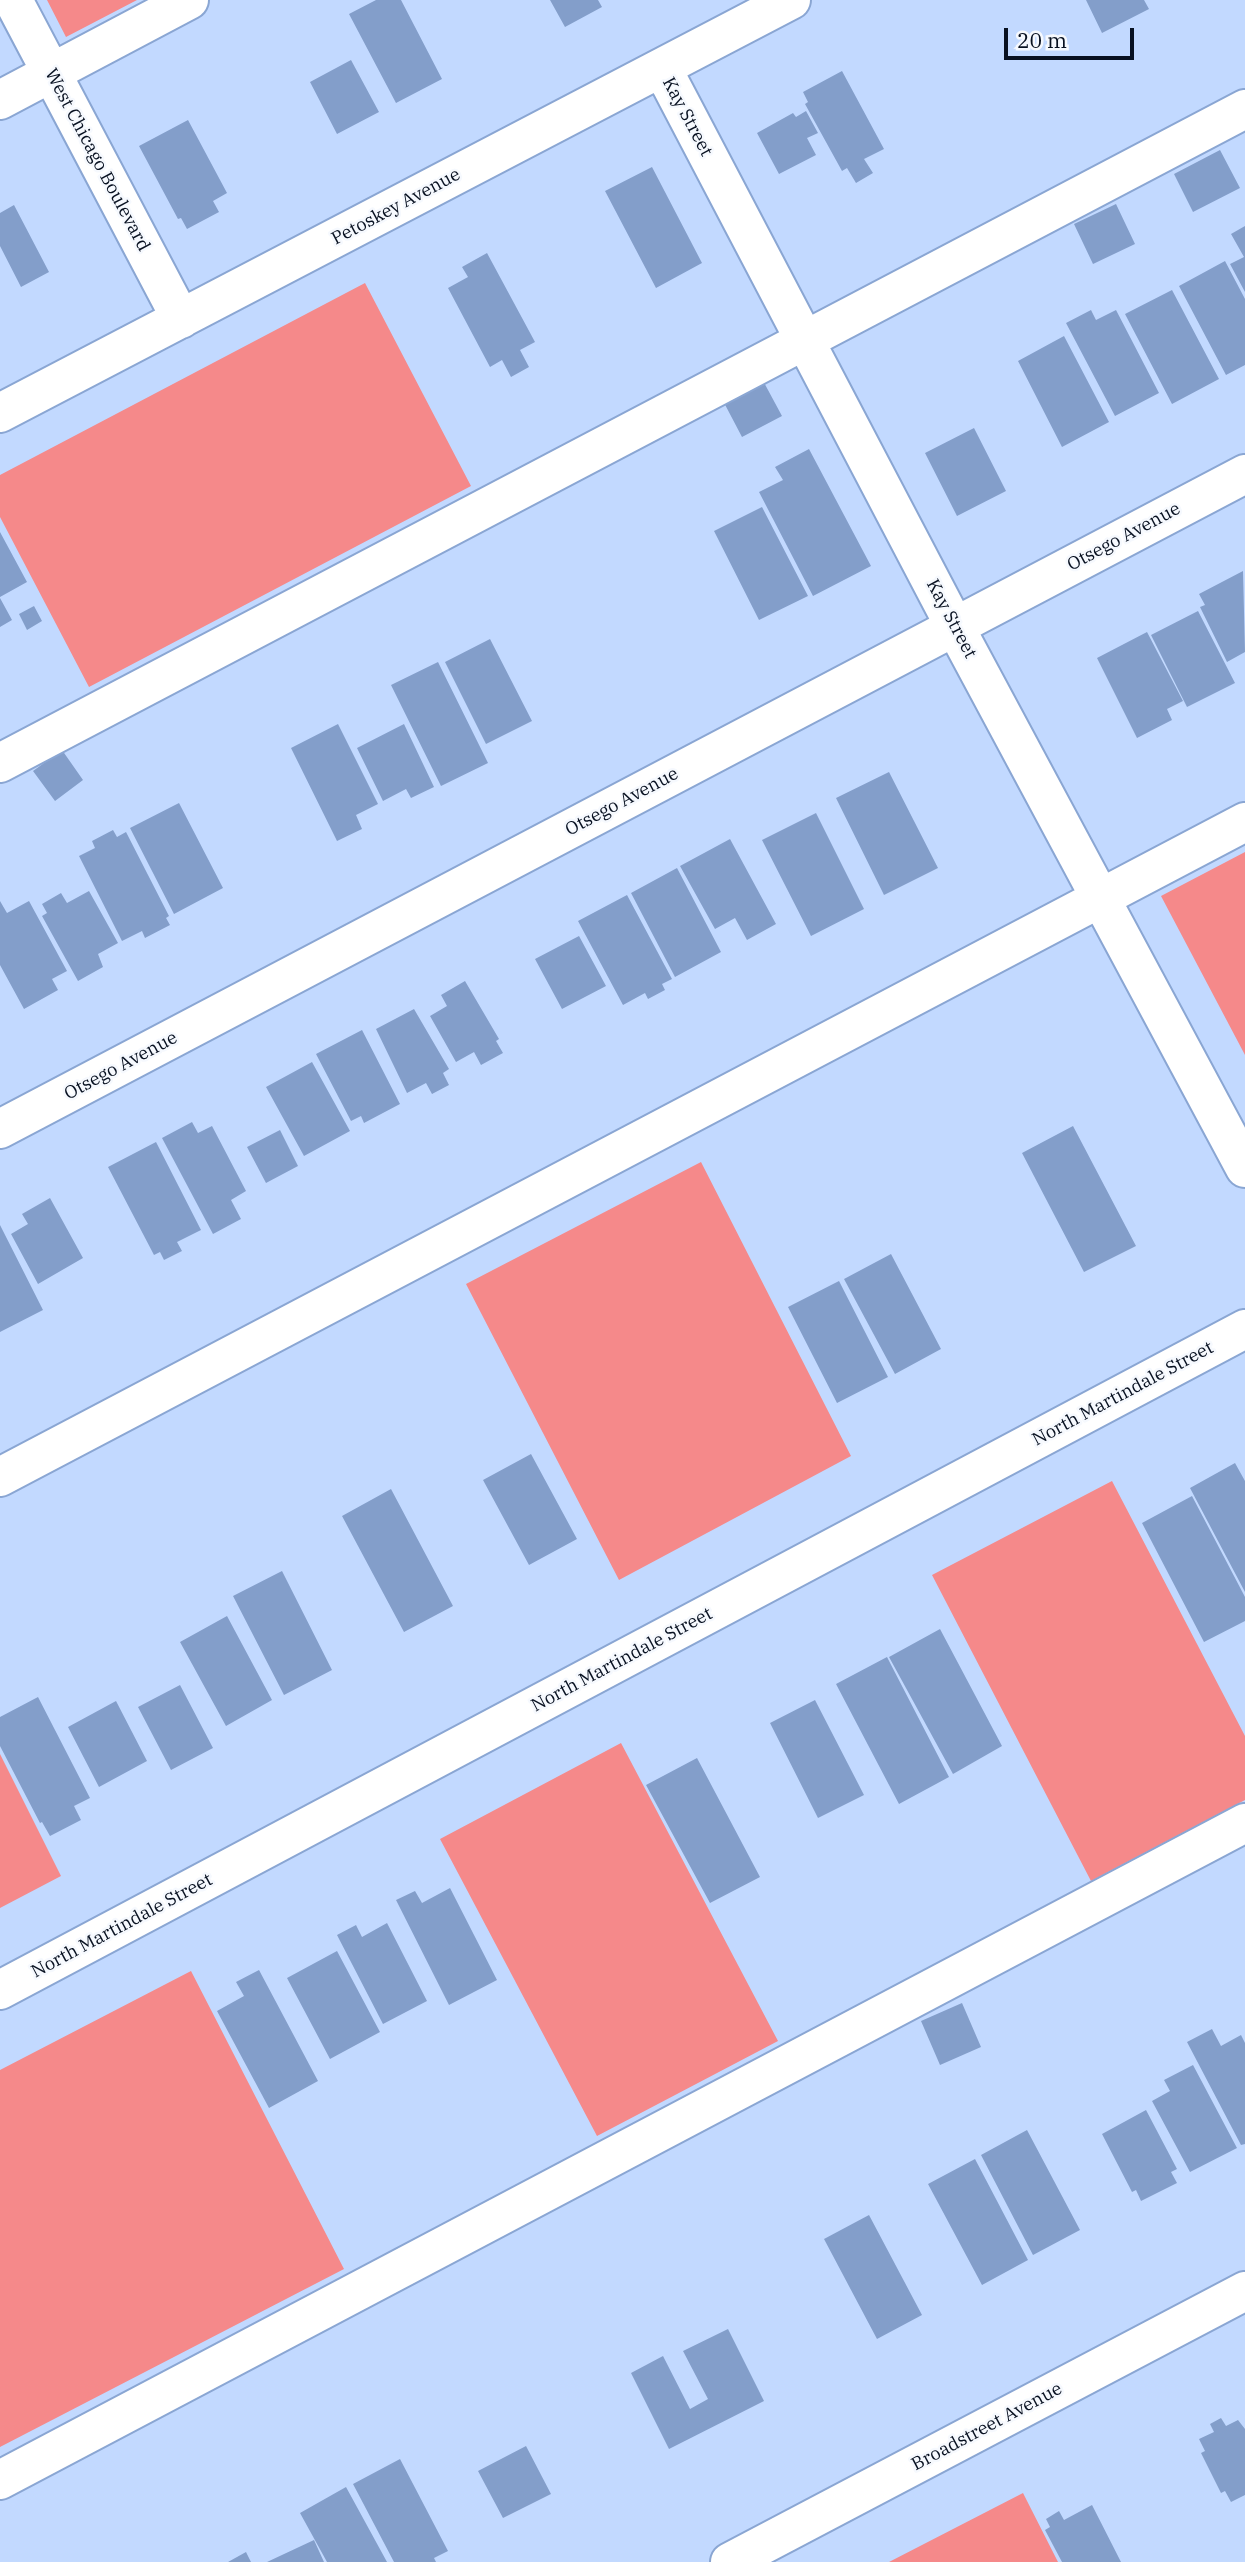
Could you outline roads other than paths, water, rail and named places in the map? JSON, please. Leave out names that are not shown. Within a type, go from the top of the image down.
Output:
[{"type":"street","name":"West Chicago Boulevard","points":[[13,0],[181,319]]},
{"type":"street","points":[[0,100],[189,0]]},
{"type":"street","name":"Petoskey Avenue","points":[[0,413],[791,0]]},
{"type":"street","name":"Kay Street","points":[[662,68],[955,626],[1245,1168]]},
{"type":"street","points":[[0,763],[1245,109]]},
{"type":"street","name":"Otsego Avenue","points":[[0,1129],[1245,474]]},
{"type":"street","points":[[0,1477],[1245,822]]},
{"type":"street","name":"North Martindale Street","points":[[0,1990],[1245,1329]]},
{"type":"street","points":[[0,2480],[1245,1822]]},
{"type":"street","name":"Broadstreet Avenue","points":[[730,2562],[1245,2291]]}]
